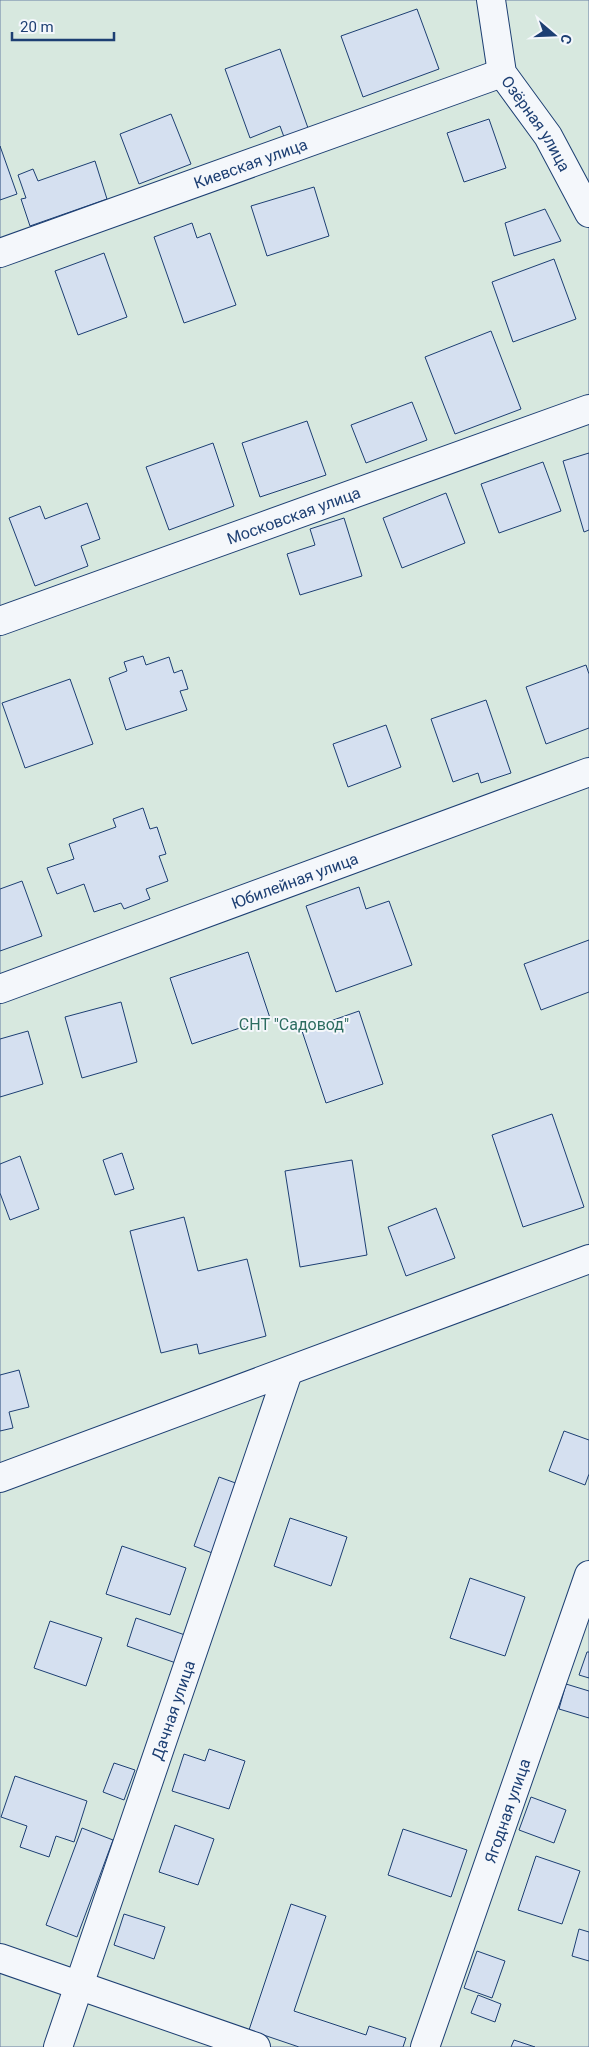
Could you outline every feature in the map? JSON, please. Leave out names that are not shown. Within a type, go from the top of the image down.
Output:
[{"type":"street","name":"Озёрная улица","points":[[491,0],[502,73],[548,136],[589,213]]},
{"type":"street","name":"Киевская улица","points":[[0,253],[502,73]]},
{"type":"street","name":"Московская улица","points":[[0,621],[589,410]]},
{"type":"street","name":"Юбилейная улица","points":[[0,989],[589,772]]},
{"type":"street","points":[[0,1478],[589,1259]]},
{"type":"street","name":"Дачная улица","points":[[58,2047],[288,1372]]},
{"type":"street","name":"Ягодная улица","points":[[426,2047],[589,1575]]},
{"type":"street","points":[[0,1958],[256,2047]]},
{"type":"green space","name":"СНТ \"Садовод\"","points":[[0,0],[589,0],[589,2047],[0,2047]]},
{"type":"building","points":[[417,9],[439,69],[363,97],[341,36]]},
{"type":"building","points":[[280,49],[308,128],[284,137],[280,126],[250,138],[225,69]]},
{"type":"building","points":[[171,114],[191,164],[139,184],[120,134]]},
{"type":"building","points":[[489,119],[506,168],[464,182],[447,133]]},
{"type":"building","points":[[0,146],[17,194],[0,200]]},
{"type":"building","points":[[95,161],[107,199],[30,226],[21,199],[26,198],[18,175],[33,169],[38,181]]},
{"type":"building","points":[[314,187],[329,236],[267,256],[251,206]]},
{"type":"building","points":[[545,209],[561,241],[514,256],[505,223]]},
{"type":"building","points":[[192,223],[197,238],[210,233],[236,305],[184,323],[154,237]]},
{"type":"building","points":[[104,253],[127,317],[78,335],[55,271]]},
{"type":"building","points":[[554,259],[576,319],[513,342],[492,282]]},
{"type":"building","points":[[491,331],[521,409],[455,434],[425,357]]},
{"type":"building","points":[[412,402],[427,440],[366,463],[351,425]]},
{"type":"building","points":[[307,421],[326,475],[260,497],[242,443]]},
{"type":"building","points":[[213,443],[234,506],[169,530],[146,467]]},
{"type":"building","points":[[589,453],[589,530],[584,532],[563,461]]},
{"type":"building","points":[[543,462],[561,511],[499,533],[481,484]]},
{"type":"building","points":[[446,493],[465,543],[402,568],[383,518]]},
{"type":"building","points":[[87,503],[100,539],[81,546],[88,566],[35,586],[9,518],[40,506],[45,519]]},
{"type":"building","points":[[344,518],[362,576],[300,595],[287,554],[315,545],[310,529]]},
{"type":"building","points":[[143,656],[146,665],[169,657],[174,673],[182,670],[188,689],[180,691],[187,710],[126,730],[109,678],[127,671],[124,662]]},
{"type":"building","points":[[586,665],[589,674],[589,728],[546,744],[526,687]]},
{"type":"building","points":[[70,679],[93,744],[25,768],[2,703]]},
{"type":"building","points":[[486,700],[511,773],[481,783],[478,773],[453,782],[431,719]]},
{"type":"building","points":[[386,725],[401,767],[348,787],[333,744]]},
{"type":"building","points":[[143,808],[150,829],[157,827],[166,854],[159,856],[168,881],[146,889],[150,899],[124,909],[121,903],[94,912],[84,884],[57,894],[47,868],[74,859],[69,844],[116,827],[113,819]]},
{"type":"building","points":[[22,881],[42,936],[0,951],[0,889]]},
{"type":"building","points":[[359,887],[366,909],[389,901],[412,965],[336,992],[306,906]]},
{"type":"building","points":[[589,940],[589,992],[541,1010],[524,964]]},
{"type":"building","points":[[248,952],[270,1018],[192,1044],[170,978]]},
{"type":"building","points":[[121,1002],[137,1062],[82,1078],[65,1017]]},
{"type":"building","points":[[359,1011],[383,1084],[326,1103],[302,1031]]},
{"type":"building","points":[[28,1031],[43,1084],[0,1097],[0,1039]]},
{"type":"building","points":[[552,1114],[584,1207],[523,1227],[492,1135]]},
{"type":"building","points":[[122,1153],[134,1189],[115,1195],[103,1160]]},
{"type":"building","points":[[20,1156],[39,1209],[10,1220],[0,1193],[0,1164]]},
{"type":"building","points":[[352,1160],[367,1255],[300,1267],[285,1171]]},
{"type":"building","points":[[436,1208],[455,1258],[406,1276],[388,1227]]},
{"type":"building","points":[[184,1217],[198,1271],[247,1259],[266,1336],[199,1354],[197,1344],[161,1353],[130,1231]]},
{"type":"building","points":[[19,1370],[29,1407],[9,1412],[13,1428],[0,1431],[0,1375]]},
{"type":"building","points":[[564,1431],[589,1440],[589,1474],[585,1485],[549,1471]]},
{"type":"building","points":[[219,1477],[241,1485],[215,1554],[194,1546]]},
{"type":"building","points":[[290,1518],[347,1537],[331,1586],[274,1566]]},
{"type":"building","points":[[122,1546],[186,1568],[170,1615],[106,1594]]},
{"type":"building","points":[[470,1578],[525,1597],[505,1656],[450,1638]]},
{"type":"building","points":[[136,1618],[185,1635],[176,1663],[127,1646]]},
{"type":"building","points":[[50,1621],[102,1638],[86,1686],[34,1668]]},
{"type":"building","points":[[587,1652],[589,1652],[589,1678],[579,1675]]},
{"type":"building","points":[[566,1684],[589,1691],[589,1718],[559,1709]]},
{"type":"building","points":[[209,1749],[245,1761],[229,1809],[172,1791],[184,1754],[205,1761]]},
{"type":"building","points":[[114,1763],[135,1770],[124,1800],[103,1792]]},
{"type":"building","points":[[15,1776],[87,1801],[74,1842],[56,1836],[49,1857],[20,1847],[27,1826],[1,1817]]},
{"type":"building","points":[[531,1797],[566,1810],[554,1843],[519,1830]]},
{"type":"building","points":[[175,1825],[214,1839],[198,1885],[159,1872]]},
{"type":"building","points":[[82,1828],[113,1840],[77,1937],[46,1925]]},
{"type":"building","points":[[403,1829],[467,1850],[451,1897],[388,1875]]},
{"type":"building","points":[[536,1856],[580,1871],[562,1924],[518,1910]]},
{"type":"building","points":[[291,1904],[326,1916],[294,2011],[366,2035],[369,2026],[406,2038],[403,2047],[299,2047],[249,2030]]},
{"type":"building","points":[[124,1914],[165,1927],[154,1959],[114,1945]]},
{"type":"building","points":[[579,1929],[589,1932],[589,1961],[572,1956]]},
{"type":"building","points":[[477,1951],[505,1961],[492,1998],[464,1988]]},
{"type":"building","points":[[478,1995],[501,2004],[495,2022],[471,2013]]},
{"type":"building","points":[[514,2040],[535,2047],[511,2047]]}]
